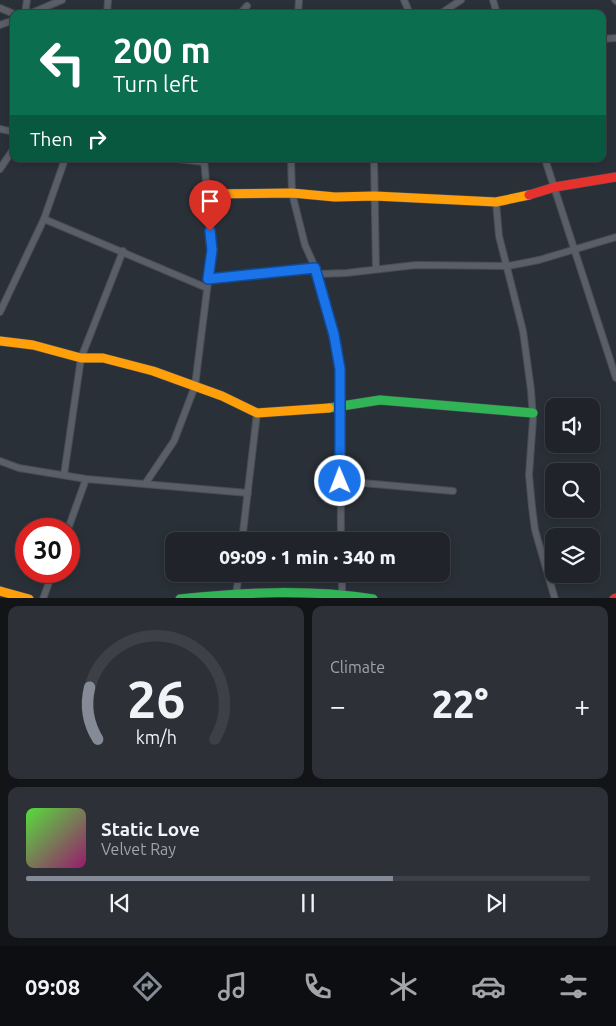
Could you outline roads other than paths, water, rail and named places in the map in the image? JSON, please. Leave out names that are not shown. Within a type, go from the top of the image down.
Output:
[{"type":"main road","points":[[207,194],[292,193],[335,197],[375,196],[496,202],[517,199],[555,187],[616,177]]},
{"type":"main road","points":[[0,341],[33,345],[81,358],[103,358],[153,371],[222,396],[257,413],[340,407],[380,400],[533,413]]},
{"type":"main road","points":[[0,591],[29,598]]},
{"type":"main road","points":[[180,598],[342,594],[373,598]]},
{"type":"street","points":[[37,10],[62,0]]},
{"type":"street","points":[[446,10],[461,0]]},
{"type":"street","points":[[244,10],[247,6]]},
{"type":"street","points":[[0,169],[10,154]]},
{"type":"street","points":[[0,312],[44,218],[64,162]]},
{"type":"street","points":[[146,484],[174,441],[195,386],[212,250],[204,162]]},
{"type":"street","points":[[291,162],[292,193],[305,245],[317,271],[340,369],[341,532]]},
{"type":"street","points":[[374,162],[376,269]]},
{"type":"street","points":[[546,162],[616,375]]},
{"type":"street","points":[[496,202],[499,236],[523,331],[533,413],[529,475],[535,530],[555,598]]},
{"type":"street","points":[[44,218],[207,288]]},
{"type":"street","points":[[208,279],[416,265],[508,266],[616,238]]},
{"type":"street","points":[[64,476],[81,358],[123,251]]},
{"type":"street","points":[[243,532],[257,413]]},
{"type":"street","points":[[0,462],[19,468],[86,479],[248,493]]},
{"type":"street","points":[[72,518],[86,479]]},
{"type":"street","points":[[340,481],[453,491]]},
{"type":"street","points":[[239,582],[241,595]]},
{"type":"street","points":[[342,582],[342,594]]},
{"type":"street","points":[[43,598],[49,583]]}]
